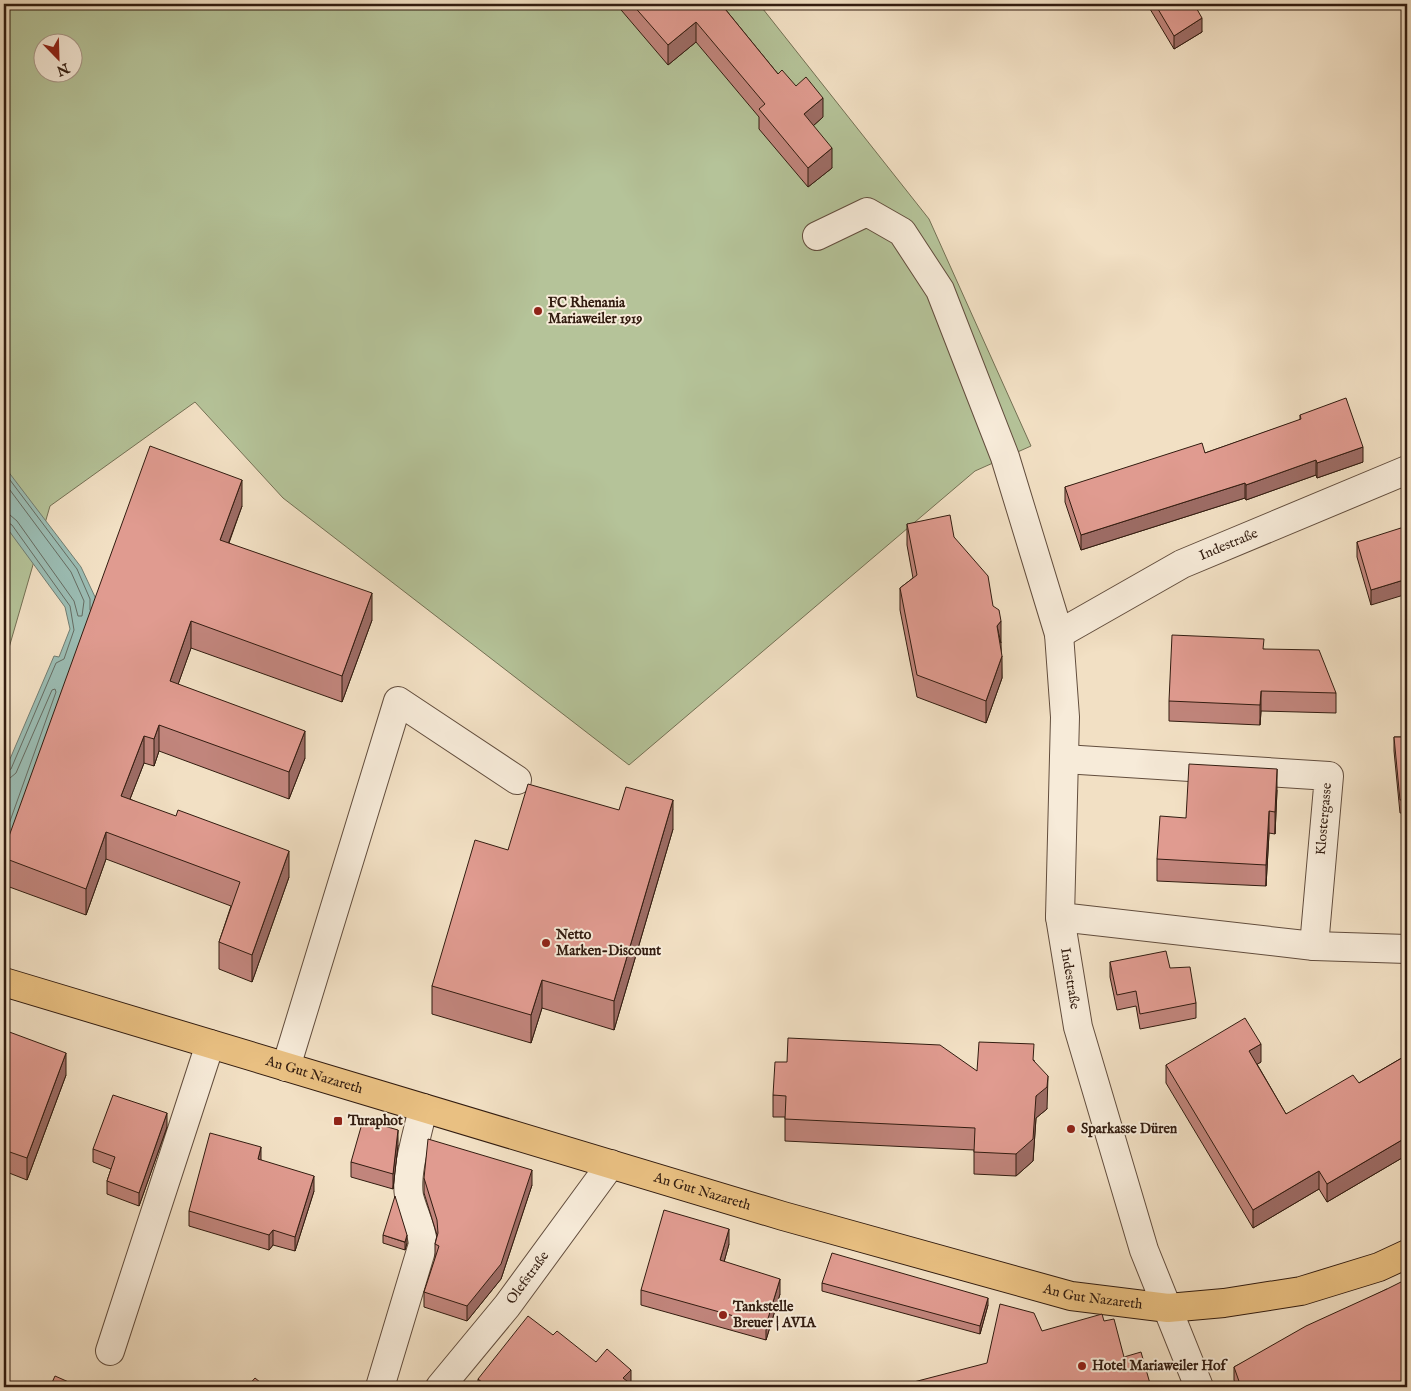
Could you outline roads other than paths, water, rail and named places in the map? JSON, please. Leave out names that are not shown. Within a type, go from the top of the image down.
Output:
[{"type":"main road","name":"An Gut Nazareth","points":[[4,982],[793,1218],[1070,1296],[1168,1308],[1224,1303],[1301,1291],[1379,1267],[1407,1254]]},
{"type":"street","name":"Indestraße","points":[[817,236],[866,212],[902,232],[940,290],[1006,457],[1059,634],[1065,717],[1060,917],[1078,1027],[1134,1219],[1168,1308]]},
{"type":"street","name":"Indestraße","points":[[1059,634],[1182,564],[1407,470]]},
{"type":"street","points":[[286,1066],[398,702],[517,780]]},
{"type":"street","name":"Klostergasse","points":[[1064,759],[1329,776],[1314,946]]},
{"type":"street","points":[[1060,917],[1314,946],[1407,949]]},
{"type":"street","points":[[110,1351],[210,1044]]},
{"type":"street","points":[[380,1387],[423,1244],[422,1227],[409,1196],[409,1178],[423,1108]]},
{"type":"street","name":"Olefstraße","points":[[440,1387],[507,1306],[611,1164]]},
{"type":"street","points":[[1168,1308],[1199,1387]]},
{"type":"water","points":[[4,466],[81,567],[96,599],[4,871],[4,773],[54,656],[59,657],[70,629],[65,607],[4,524]]},
{"type":"place","name":"FC Rhenania Mariaweiler 1919","points":[[538,311]]},
{"type":"place","name":"Netto Marken-Discount","points":[[546,943]]},
{"type":"place","name":"Turaphot","points":[[338,1121]]},
{"type":"place","name":"Sparkasse Düren","points":[[1071,1129]]},
{"type":"place","name":"Tankstelle Breuer | AVIA","points":[[723,1315]]},
{"type":"place","name":"Hotel Mariaweiler Hof","points":[[1082,1366]]}]
